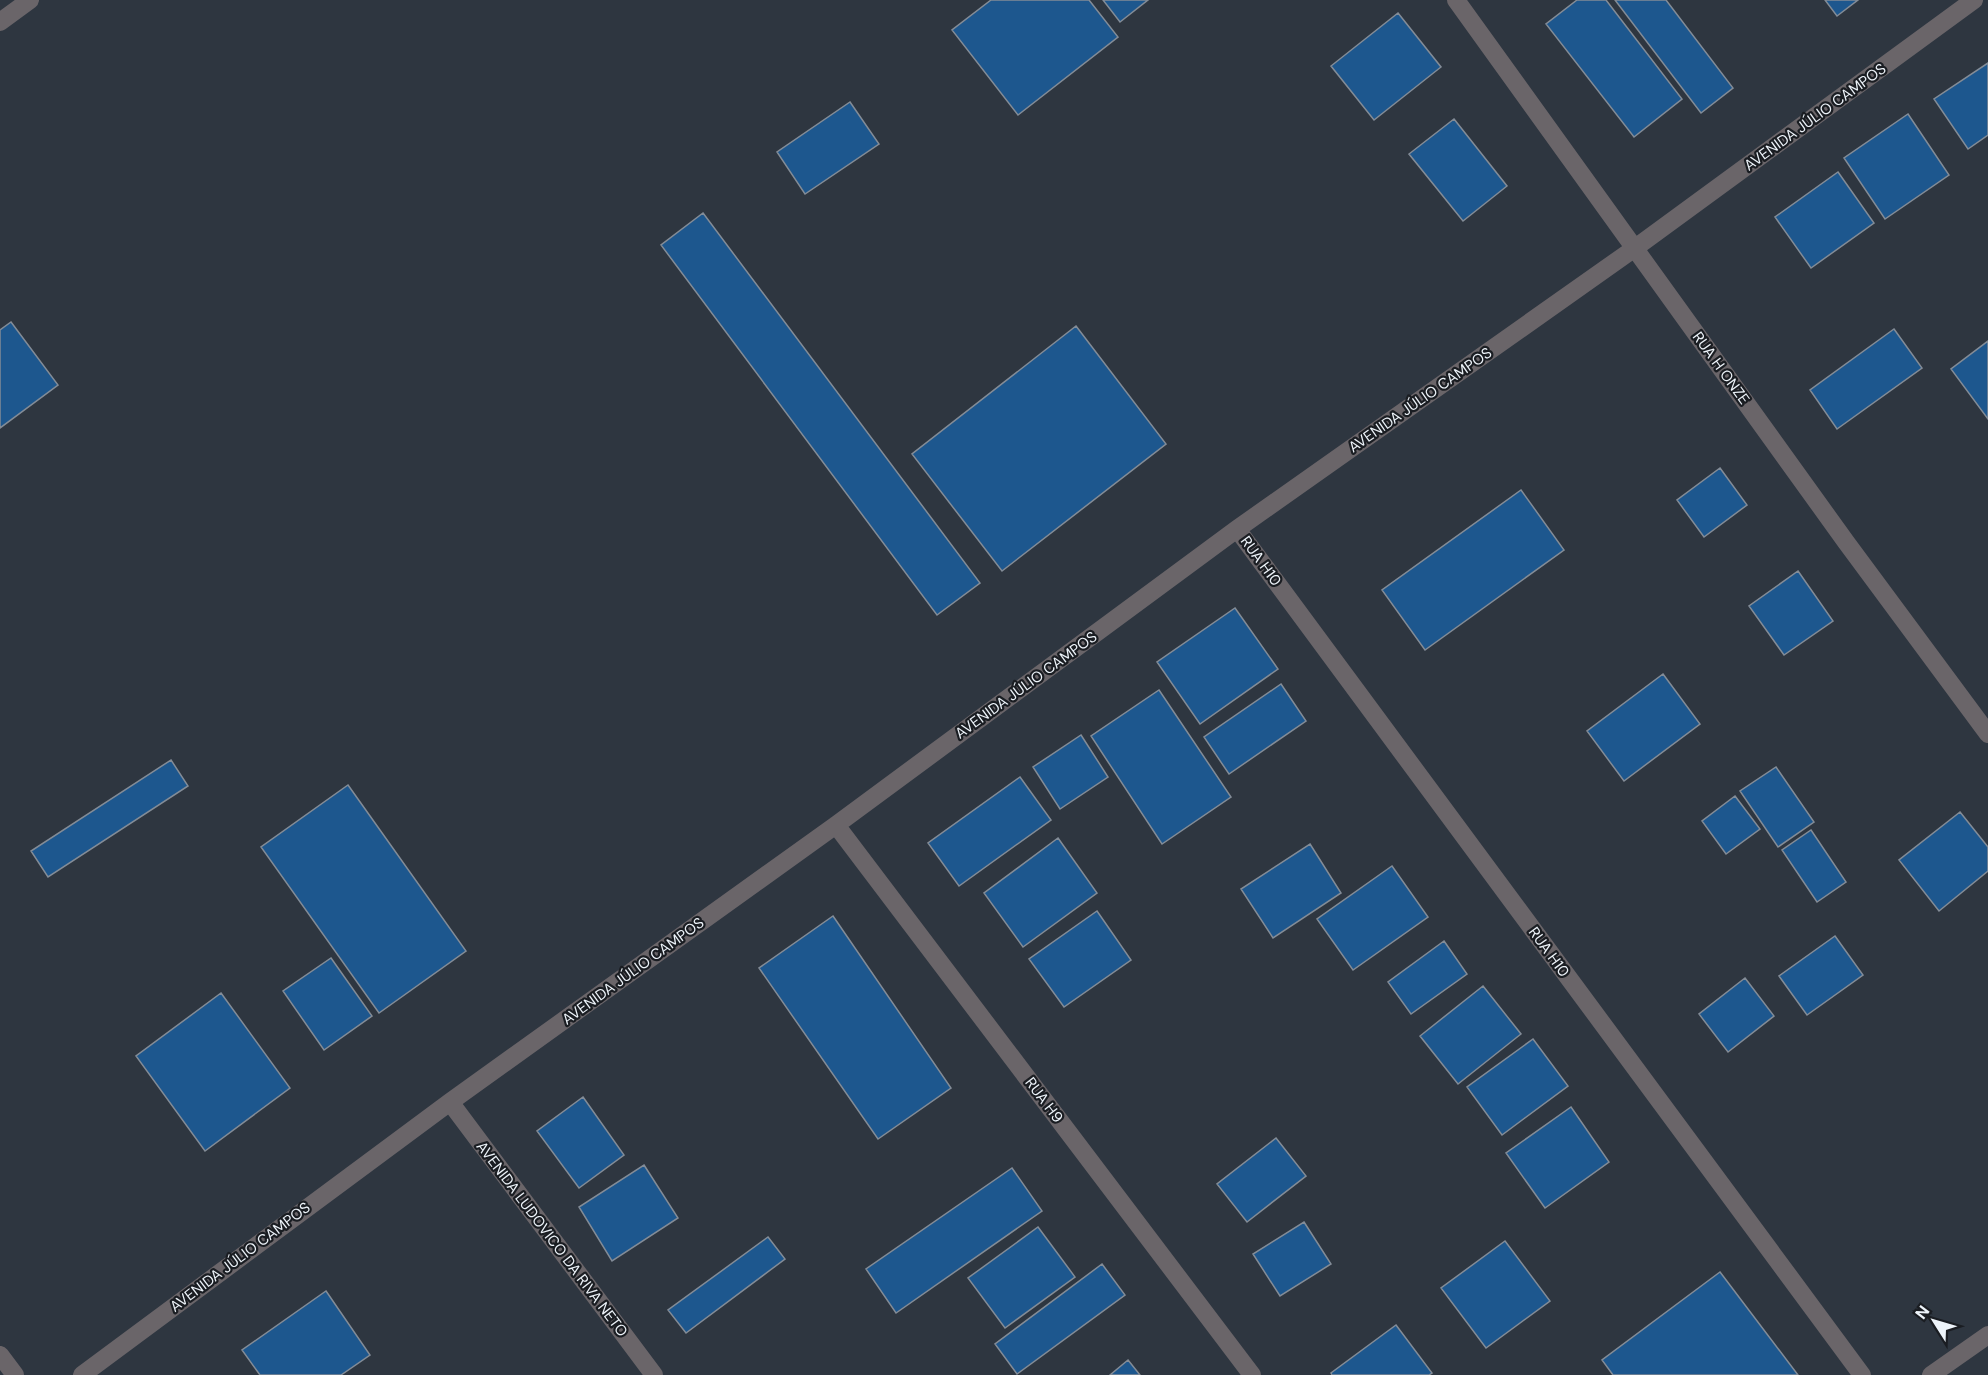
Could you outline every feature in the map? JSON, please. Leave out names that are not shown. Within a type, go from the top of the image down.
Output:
[{"type":"street","points":[[0,22],[30,0]]},
{"type":"street","name":"RUA H ONZE","points":[[1456,0],[1846,542],[1988,734]]},
{"type":"street","name":"AVENIDA JÚLIO CAMPOS","points":[[82,1375],[450,1102],[836,825],[1237,529],[1635,248],[1974,0]]},
{"type":"street","name":"RUA H10","points":[[1237,529],[1862,1375]]},
{"type":"street","name":"RUA H9","points":[[836,825],[1252,1375]]},
{"type":"street","name":"AVENIDA LUDOVICO DA RIVA NETO","points":[[450,1102],[654,1375]]},
{"type":"street","points":[[1931,1375],[1988,1335]]},
{"type":"street","points":[[0,1354],[15,1375]]},
{"type":"building","points":[[991,0],[1089,0],[1118,37],[1018,115],[952,30]]},
{"type":"building","points":[[1103,0],[1148,0],[1120,22]]},
{"type":"building","points":[[1577,0],[1606,0],[1682,99],[1634,137],[1546,24]]},
{"type":"building","points":[[1615,0],[1666,0],[1733,88],[1701,113]]},
{"type":"building","points":[[1825,0],[1858,0],[1837,16]]},
{"type":"building","points":[[1398,13],[1441,67],[1374,120],[1331,66]]},
{"type":"building","points":[[1988,63],[1988,135],[1968,149],[1934,99]]},
{"type":"building","points":[[850,102],[879,144],[805,194],[777,152]]},
{"type":"building","points":[[1908,114],[1949,175],[1885,219],[1844,158]]},
{"type":"building","points":[[1454,119],[1507,186],[1463,221],[1409,154]]},
{"type":"building","points":[[1838,172],[1874,223],[1811,268],[1775,217]]},
{"type":"building","points":[[703,213],[980,583],[937,615],[661,245]]},
{"type":"building","points":[[11,322],[58,385],[0,428],[0,330]]},
{"type":"building","points":[[1076,326],[1166,444],[1002,571],[912,454]]},
{"type":"building","points":[[1894,329],[1922,368],[1837,429],[1810,390]]},
{"type":"building","points":[[1988,341],[1988,419],[1951,369]]},
{"type":"building","points":[[1720,468],[1747,505],[1704,537],[1677,500]]},
{"type":"building","points":[[1521,490],[1564,550],[1425,650],[1382,590]]},
{"type":"building","points":[[1798,571],[1833,621],[1784,655],[1749,606]]},
{"type":"building","points":[[1235,608],[1278,669],[1200,724],[1157,662]]},
{"type":"building","points":[[1663,674],[1700,724],[1624,781],[1587,731]]},
{"type":"building","points":[[1281,684],[1306,721],[1229,774],[1204,737]]},
{"type":"building","points":[[1159,690],[1231,797],[1162,844],[1091,736]]},
{"type":"building","points":[[1081,735],[1108,777],[1060,809],[1033,767]]},
{"type":"building","points":[[171,760],[188,786],[48,877],[31,851]]},
{"type":"building","points":[[1776,767],[1814,822],[1778,847],[1740,791]]},
{"type":"building","points":[[1020,777],[1051,820],[959,886],[928,843]]},
{"type":"building","points":[[348,785],[466,951],[379,1013],[261,847]]},
{"type":"building","points":[[1735,796],[1760,829],[1726,854],[1702,821]]},
{"type":"building","points":[[1960,812],[1988,847],[1988,871],[1939,911],[1899,860]]},
{"type":"building","points":[[1811,830],[1846,882],[1817,902],[1782,850]]},
{"type":"building","points":[[1058,838],[1097,893],[1023,947],[984,893]]},
{"type":"building","points":[[1310,844],[1341,893],[1273,938],[1241,889]]},
{"type":"building","points":[[1392,866],[1428,917],[1353,970],[1317,919]]},
{"type":"building","points":[[1097,911],[1131,960],[1064,1007],[1029,959]]},
{"type":"building","points":[[833,916],[951,1088],[878,1139],[759,968]]},
{"type":"building","points":[[1835,936],[1863,975],[1807,1015],[1779,976]]},
{"type":"building","points":[[1444,941],[1467,974],[1411,1014],[1388,982]]},
{"type":"building","points":[[331,958],[372,1016],[324,1050],[283,991]]},
{"type":"building","points":[[1745,978],[1774,1016],[1728,1052],[1699,1014]]},
{"type":"building","points":[[1483,986],[1521,1034],[1458,1084],[1420,1036]]},
{"type":"building","points":[[221,993],[290,1088],[205,1151],[136,1056]]},
{"type":"building","points":[[1533,1039],[1568,1086],[1502,1135],[1467,1087]]},
{"type":"building","points":[[583,1097],[624,1155],[579,1188],[537,1131]]},
{"type":"building","points":[[1571,1107],[1609,1162],[1545,1208],[1506,1153]]},
{"type":"building","points":[[1276,1138],[1306,1176],[1247,1222],[1217,1184]]},
{"type":"building","points":[[644,1165],[678,1218],[612,1261],[579,1207]]},
{"type":"building","points":[[1012,1168],[1042,1211],[896,1313],[866,1269]]},
{"type":"building","points":[[1304,1222],[1331,1264],[1280,1296],[1253,1254]]},
{"type":"building","points":[[1038,1227],[1075,1277],[1005,1328],[968,1278]]},
{"type":"building","points":[[768,1237],[785,1259],[686,1333],[668,1310]]},
{"type":"building","points":[[1505,1241],[1550,1301],[1486,1348],[1441,1288]]},
{"type":"building","points":[[1102,1264],[1125,1295],[1017,1374],[995,1344]]},
{"type":"building","points":[[1720,1272],[1798,1375],[1613,1375],[1602,1360]]},
{"type":"building","points":[[326,1291],[370,1355],[341,1375],[260,1375],[242,1350]]},
{"type":"building","points":[[1396,1325],[1432,1373],[1429,1375],[1332,1375],[1331,1373]]},
{"type":"building","points":[[1128,1360],[1140,1375],[1110,1375]]}]
